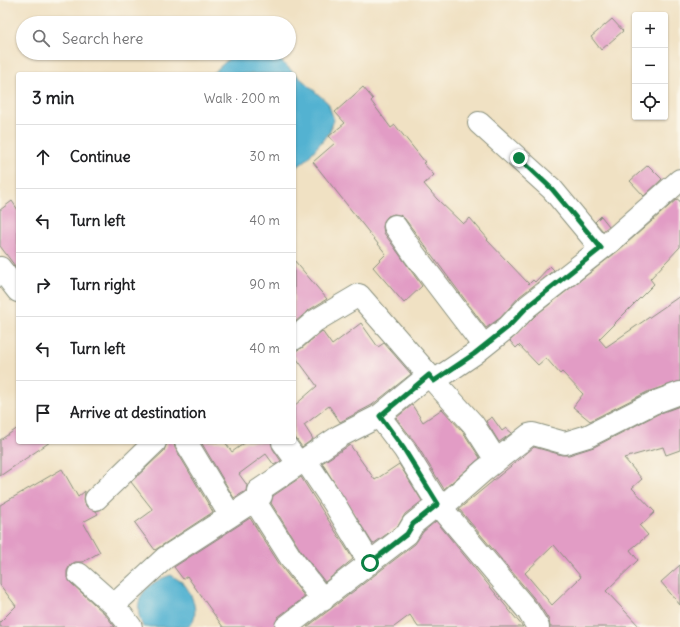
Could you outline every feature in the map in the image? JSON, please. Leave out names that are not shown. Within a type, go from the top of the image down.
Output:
[{"type":"street","points":[[479,123],[552,189],[601,248]]},
{"type":"street","points":[[114,605],[164,558],[261,496],[258,491],[340,436],[380,416],[431,378],[484,346],[508,327],[528,306],[601,248],[680,180]]},
{"type":"street","points":[[395,226],[414,254],[484,346]]},
{"type":"street","points":[[0,268],[16,288]]},
{"type":"street","points":[[296,336],[315,322],[359,295],[473,424],[496,460]]},
{"type":"street","points":[[286,627],[407,534],[413,524],[440,506],[529,435],[533,434],[565,442],[588,436],[653,403],[680,392]]},
{"type":"street","points":[[380,416],[404,449],[440,506],[528,612],[538,627]]},
{"type":"street","points":[[187,444],[230,515]]},
{"type":"street","points":[[285,444],[302,462],[334,503],[370,563]]},
{"type":"street","points":[[96,499],[145,446]]},
{"type":"street","points":[[254,500],[291,558],[323,600]]},
{"type":"street","points":[[79,574],[114,605],[131,627]]},
{"type":"water","points":[[227,60],[280,60],[293,72],[214,72]]},
{"type":"water","points":[[296,74],[328,103],[334,120],[329,133],[305,161],[296,168]]},
{"type":"water","points":[[171,575],[184,584],[193,600],[195,612],[192,623],[188,627],[143,627],[139,617],[138,608],[143,594],[154,583]]},
{"type":"building","points":[[612,19],[623,31],[601,50],[591,37]]},
{"type":"building","points":[[363,87],[373,99],[371,101],[391,128],[395,125],[425,162],[423,163],[434,175],[424,184],[463,224],[470,218],[488,239],[487,240],[529,284],[533,280],[535,282],[550,266],[554,270],[520,296],[500,318],[486,328],[405,219],[400,215],[394,214],[388,216],[384,221],[384,233],[422,286],[404,303],[373,267],[386,254],[313,162],[335,143],[329,136],[345,123],[335,112]]},
{"type":"building","points":[[648,165],[662,179],[644,196],[630,181]]},
{"type":"building","points":[[677,199],[680,201],[680,247],[650,279],[654,284],[599,339],[606,347],[680,296],[680,381],[647,392],[590,421],[573,407],[583,394],[562,372],[560,374],[546,358],[538,365],[519,345],[516,348],[510,341],[536,315],[619,250]]},
{"type":"building","points":[[12,201],[16,207],[16,267],[0,246],[0,210]]},
{"type":"building","points":[[601,216],[609,226],[603,231],[595,222]]},
{"type":"building","points":[[296,262],[327,299],[309,310],[296,321]]},
{"type":"building","points":[[361,323],[378,347],[384,343],[411,374],[372,405],[340,422],[329,406],[304,425],[313,439],[302,447],[296,439],[296,404],[317,386],[296,358],[296,350],[302,348],[322,331],[332,345]]},
{"type":"building","points":[[412,405],[423,422],[442,409],[463,432],[480,458],[444,489],[415,442],[396,418]]},
{"type":"building","points":[[680,406],[680,450],[666,455],[663,447],[624,458],[642,479],[632,488],[655,512],[640,526],[648,535],[630,550],[638,560],[606,591],[640,627],[550,627],[549,620],[538,603],[459,509],[534,447],[562,455],[569,455],[594,447],[658,414]],"holes":[[[554,545],[581,577],[552,605],[525,573]]]},
{"type":"building","points":[[492,417],[502,431],[506,428],[512,433],[499,442],[486,421]]},
{"type":"building","points":[[16,429],[16,444],[47,444],[0,476],[0,440]]},
{"type":"building","points":[[166,444],[174,444],[175,448],[213,512],[155,550],[135,523],[153,510],[131,482],[164,451]]},
{"type":"building","points":[[202,444],[226,444],[232,452],[243,444],[272,444],[281,461],[274,465],[266,454],[239,474],[247,485],[246,491],[234,498]]},
{"type":"building","points":[[350,445],[375,480],[399,464],[422,501],[405,514],[398,526],[373,544],[322,463]]},
{"type":"building","points":[[62,469],[78,497],[85,491],[84,502],[87,507],[96,511],[98,514],[83,522],[100,552],[83,562],[75,562],[70,565],[67,571],[67,578],[105,614],[115,627],[0,627],[0,622],[16,606],[0,585],[0,505]]},
{"type":"building","points":[[301,477],[353,559],[325,582],[301,551],[271,503],[273,496]]},
{"type":"building","points":[[250,518],[280,565],[305,597],[278,617],[274,627],[223,627],[187,576],[183,579],[174,567]]},
{"type":"building","points":[[436,521],[523,627],[418,627],[410,615],[394,627],[307,627],[415,544],[423,532]]},
{"type":"building","points":[[680,565],[680,605],[661,582]]},
{"type":"route","points":[[370,563],[407,534],[413,524],[438,504],[404,449],[380,416],[429,375],[434,381],[474,354],[508,327],[528,306],[601,248],[552,189],[519,158]]}]
